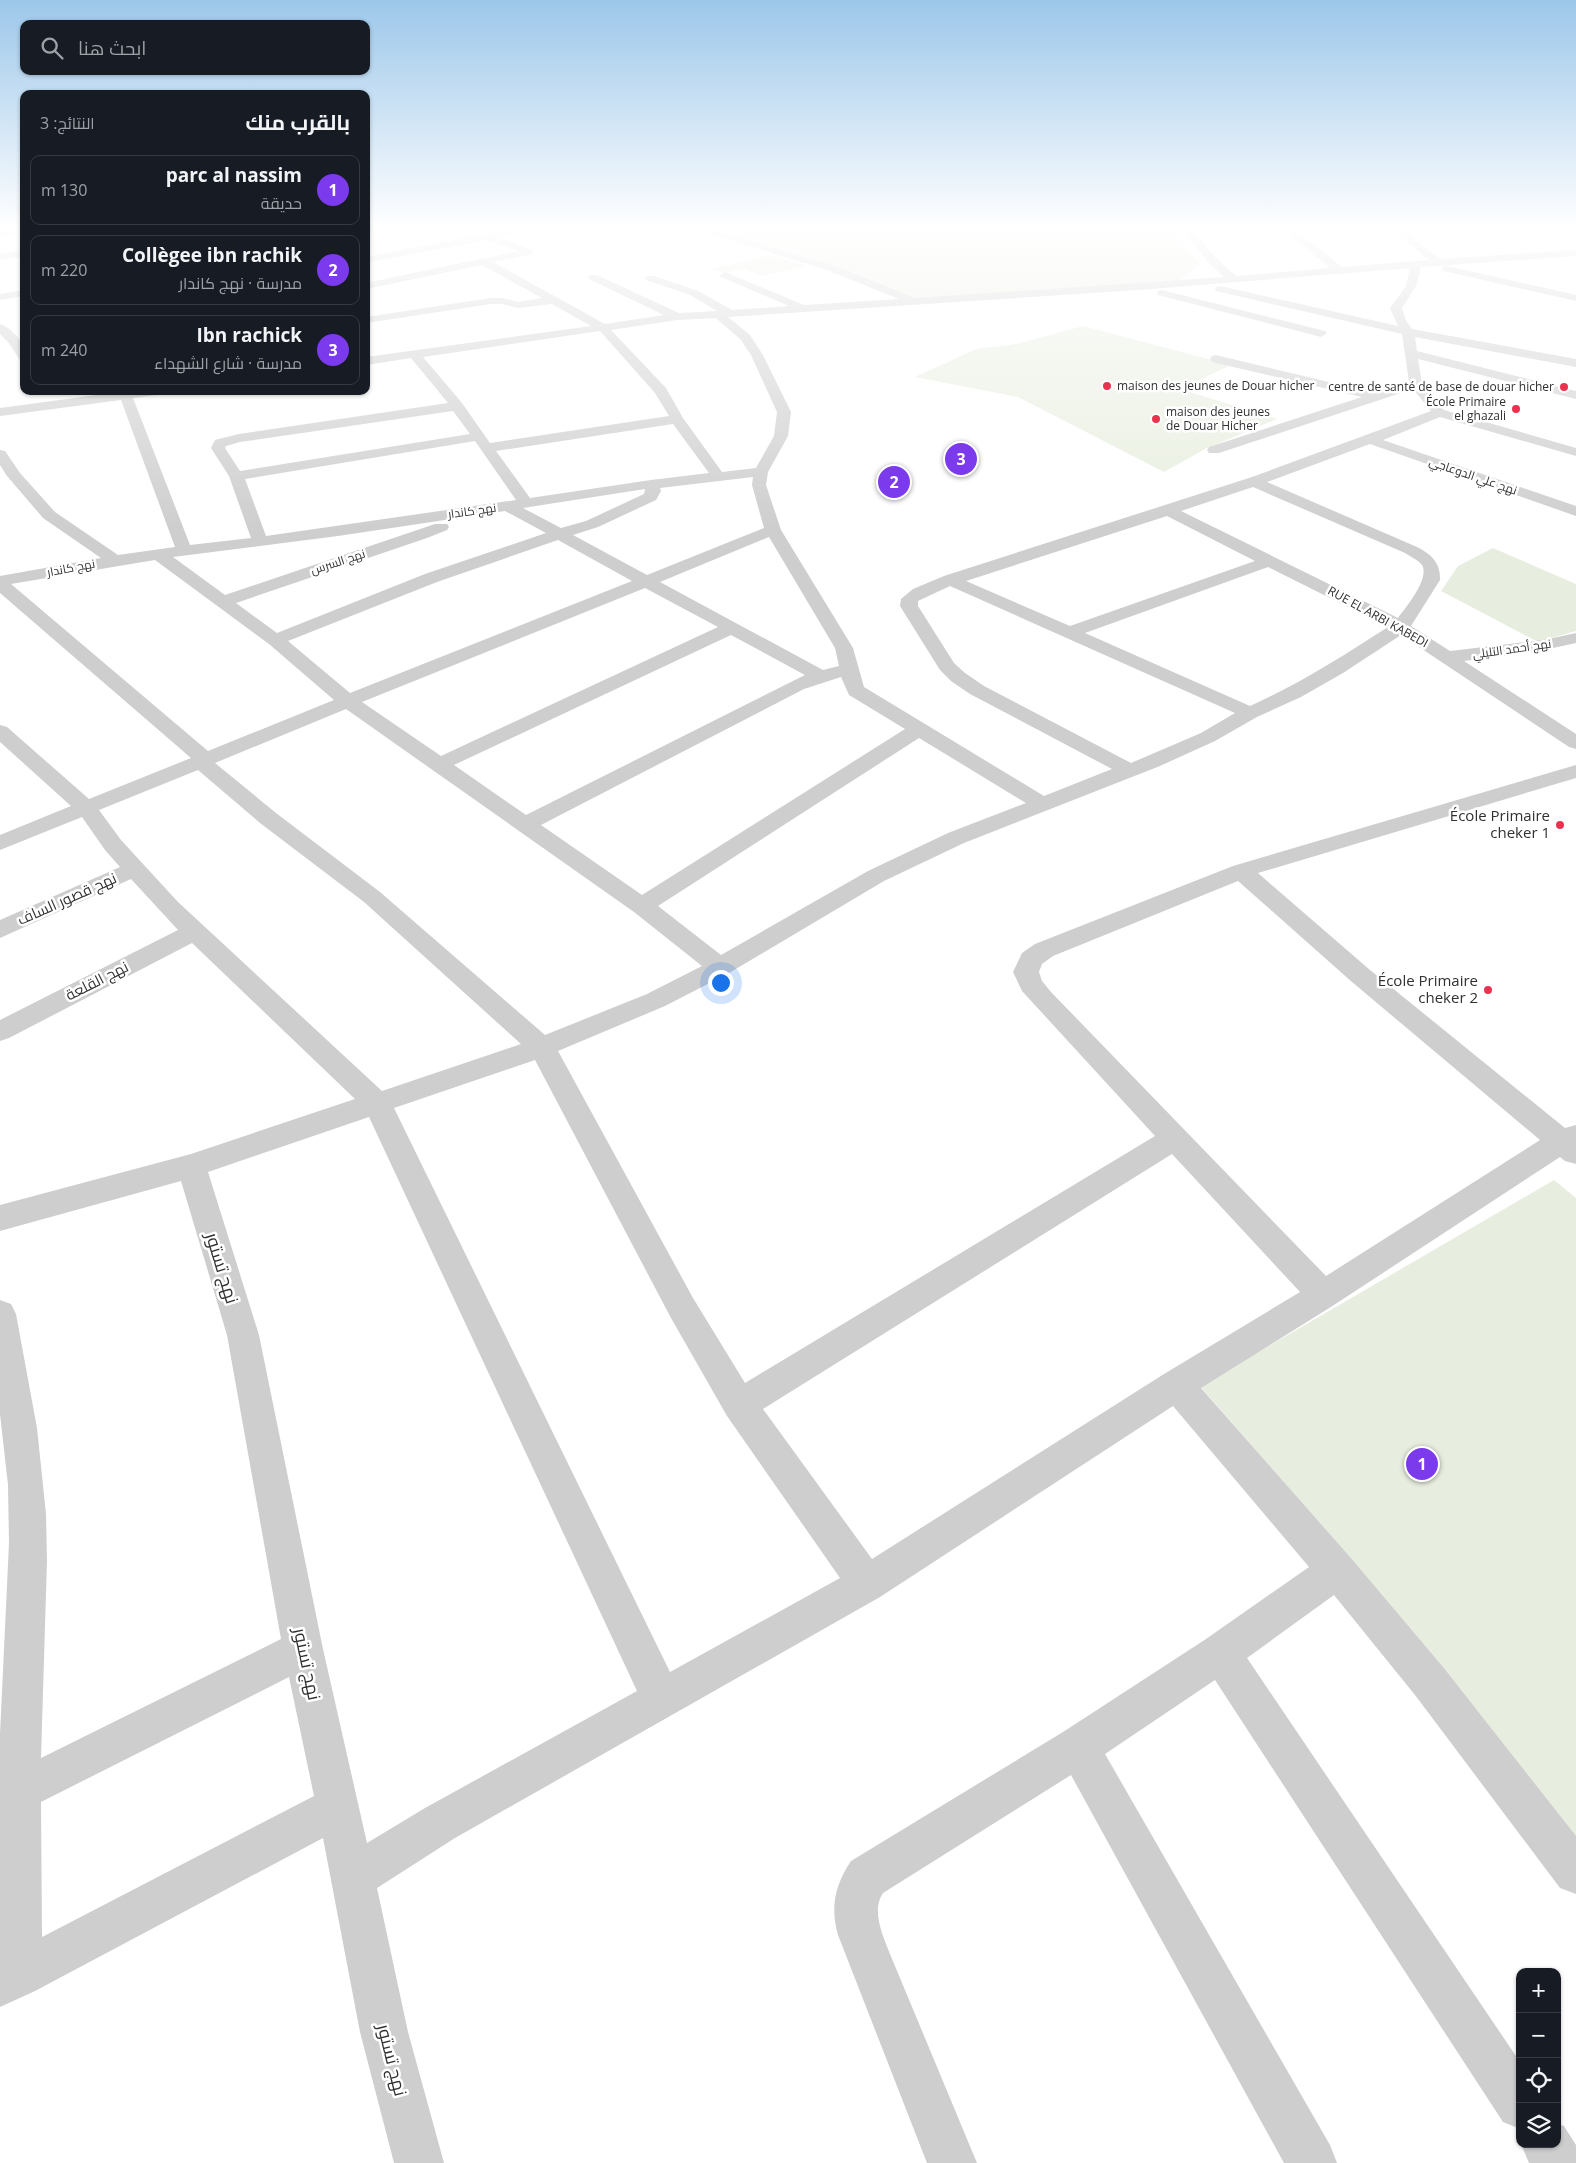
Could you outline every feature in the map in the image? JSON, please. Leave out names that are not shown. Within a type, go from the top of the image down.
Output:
[{"type":"street","points":[[1,328],[16,326]]},
{"type":"street","points":[[370,361],[611,326]]},
{"type":"street","points":[[735,326],[746,338],[757,355],[784,412],[785,422],[781,436],[761,472],[759,485],[774,530],[844,648],[848,659],[852,684],[856,691],[1044,805]]},
{"type":"street","points":[[1292,326],[1321,333]]},
{"type":"street","points":[[1381,326],[1576,363]]},
{"type":"street","points":[[1403,326],[1408,332],[1416,384],[1439,413],[1576,452]]},
{"type":"street","points":[[602,327],[661,391],[677,419],[718,476]]},
{"type":"street","points":[[1,328],[20,350]]},
{"type":"street","points":[[1411,353],[1576,395]]},
{"type":"street","points":[[415,355],[457,406],[483,442],[516,504],[558,534],[820,676]]},
{"type":"street","points":[[1216,359],[1376,397]]},
{"type":"street","points":[[1214,450],[1416,384]]},
{"type":"street","points":[[42,395],[47,406]]},
{"type":"street","points":[[0,412],[123,395]]},
{"type":"street","points":[[130,395],[184,550]]},
{"type":"street","points":[[260,541],[236,476],[218,448],[220,443],[457,406]]},
{"type":"street","points":[[1128,770],[977,690],[958,677],[947,666],[908,602],[913,596],[950,580],[1169,511],[1254,482],[1371,440],[1439,413]]},
{"type":"street","points":[[236,476],[483,442],[677,419]]},
{"type":"street","name":"نهج علي الدوعاجي","points":[[1371,440],[1576,511]]},
{"type":"street","points":[[0,454],[7,477],[50,515],[115,560]]},
{"type":"street","name":"نهج كاندار","points":[[0,582],[115,560],[184,550],[444,515],[651,484],[761,472]]},
{"type":"street","points":[[0,1218],[191,1166],[542,1047],[656,1000],[720,967],[876,876],[956,838],[1182,750],[1250,712],[1294,693],[1401,627],[1432,580],[1433,571],[1429,562],[1411,550],[1254,482]]},
{"type":"street","points":[[275,640],[432,578],[592,524],[648,500],[652,495],[651,484]]},
{"type":"street","name":"RUE EL ARBI KABEDI","points":[[1169,511],[1401,627],[1576,743]]},
{"type":"street","name":"نهج السرس","points":[[222,602],[430,532],[441,526],[444,522],[444,515]]},
{"type":"street","points":[[0,843],[774,530]]},
{"type":"street","points":[[158,554],[275,640],[348,701],[642,906],[720,967]]},
{"type":"street","points":[[1068,633],[1270,561]]},
{"type":"street","points":[[950,580],[1250,712]]},
{"type":"street","points":[[0,582],[268,818],[372,897],[542,1047],[682,1308],[740,1406],[867,1584]]},
{"type":"street","points":[[440,764],[731,628]]},
{"type":"street","name":"نهج أحمد التليلي","points":[[1448,657],[1544,646],[1576,638]]},
{"type":"street","points":[[526,824],[797,685],[820,676],[849,669]]},
{"type":"street","points":[[642,906],[918,730]]},
{"type":"street","points":[[2,736],[87,809],[113,845],[194,932],[376,1103],[661,1698]]},
{"type":"street","points":[[1323,1295],[1042,998],[1028,979],[1027,966],[1031,959],[1044,950],[1241,871],[1576,771]]},
{"type":"street","name":"نهج قصور الساف","points":[[0,930],[134,869]]},
{"type":"street","points":[[352,1878],[440,1823],[867,1584],[1176,1385],[1571,1144],[1368,982],[1241,871]]},
{"type":"street","name":"نهج القلعة","points":[[0,1030],[194,932]]},
{"type":"street","points":[[740,1406],[1174,1138]]},
{"type":"street","name":"نهج تستور","points":[[191,1166],[243,1336],[303,1649],[338,1807],[384,2032],[419,2163]]},
{"type":"street","points":[[0,1314],[8,1400],[24,1475],[28,1543],[12,1621],[19,1791],[9,1979]]},
{"type":"street","points":[[1176,1385],[1337,1570],[1429,1681],[1576,1872]]},
{"type":"street","points":[[952,2163],[867,1955],[856,1920],[855,1905],[857,1892],[867,1877],[1078,1746],[1220,1653],[1337,1570]]},
{"type":"street","points":[[19,1791],[303,1649]]},
{"type":"street","points":[[1220,1653],[1519,2103]]},
{"type":"street","points":[[1078,1746],[1312,2163]]},
{"type":"street","points":[[9,1979],[338,1807]]},
{"type":"street","points":[[1549,2148],[1558,2163]]},
{"type":"green space","name":"maison des jeunes de Douar Hicher","points":[[1083,326],[1231,365],[1180,389],[1277,419],[1205,449],[1164,472],[1018,397],[915,377],[976,349],[1017,344]]},
{"type":"green space","points":[[1493,548],[1576,584],[1576,631],[1538,642],[1441,591],[1458,566]]},
{"type":"green space","points":[[1554,1180],[1576,1198],[1576,1850],[1335,1541],[1200,1386]]},
{"type":"place","name":"maison des jeunes de Douar hicher","points":[[1107,386]]},
{"type":"place","name":"centre de santé de base de douar hicher","points":[[1564,387]]},
{"type":"place","name":"École Primaire el ghazali","points":[[1516,409]]},
{"type":"place","name":"maison des jeunes de Douar Hicher","points":[[1156,419]]},
{"type":"place","name":"Ibn rachick","points":[[961,459]]},
{"type":"place","name":"Collègee ibn rachik","points":[[894,482]]},
{"type":"place","name":"École Primaire cheker 1","points":[[1560,825]]},
{"type":"place","name":"École Primaire cheker 2","points":[[1488,990]]},
{"type":"place","name":"parc al nassim","points":[[1422,1464]]}]
